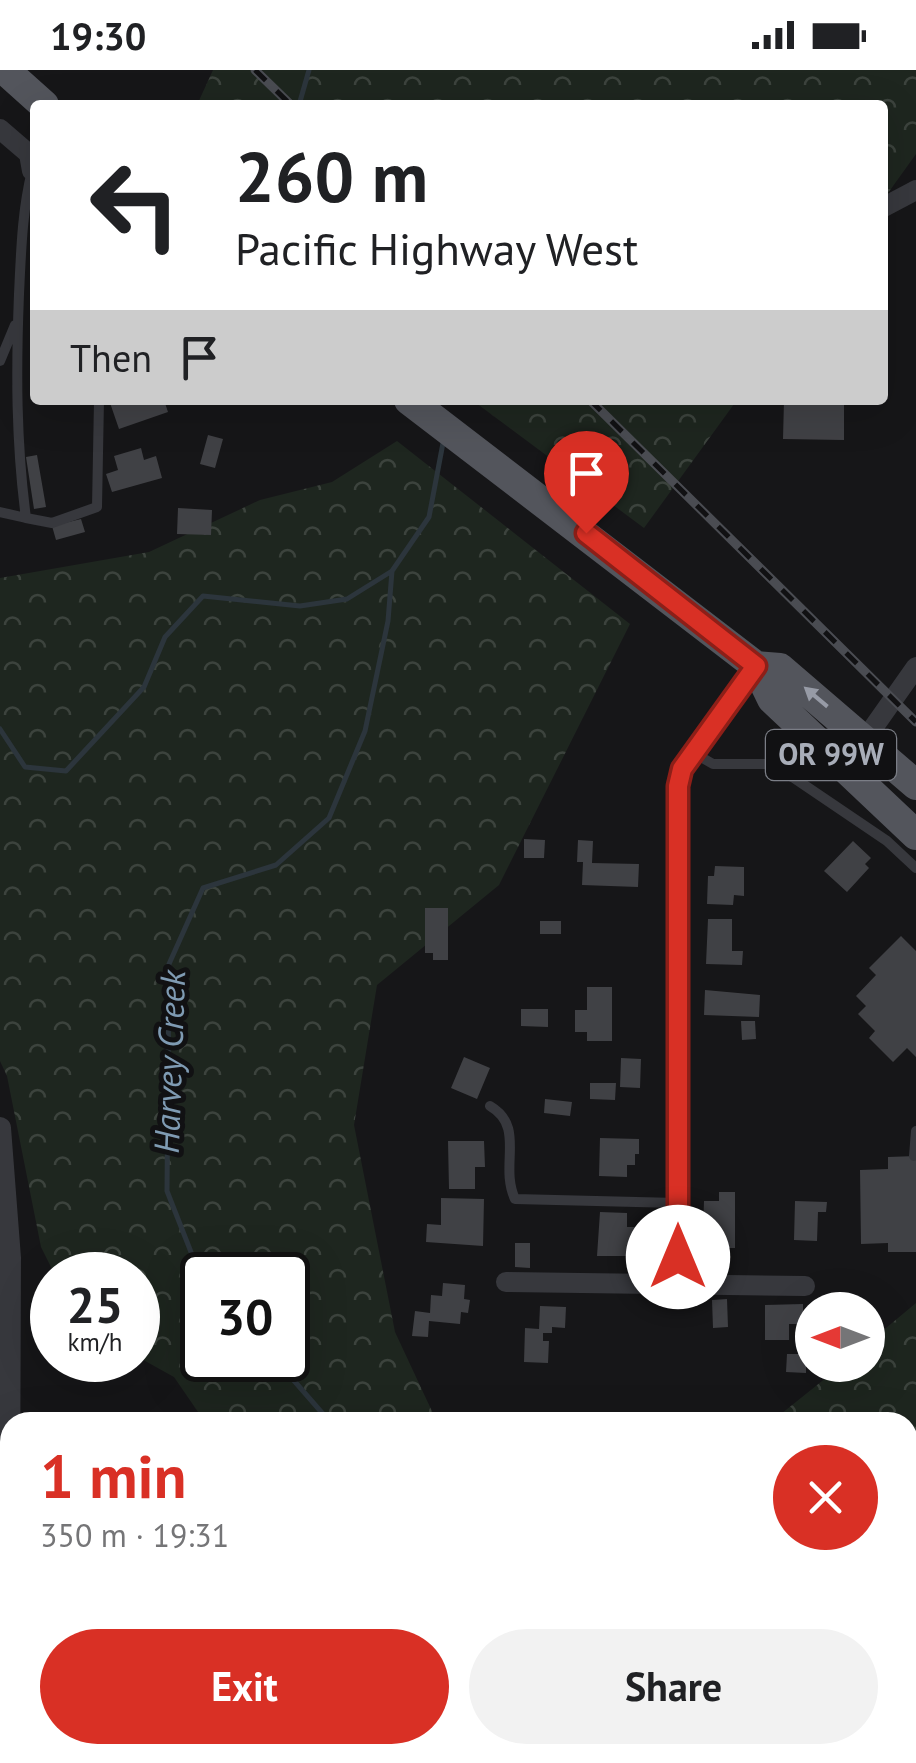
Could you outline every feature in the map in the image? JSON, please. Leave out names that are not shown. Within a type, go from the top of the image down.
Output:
[{"type":"main road","points":[[5,70],[38,100]]},
{"type":"main road","name":"OR 99W","points":[[416,405],[756,666],[772,699],[916,835]]},
{"type":"main road","name":"OR 99W","points":[[756,666],[780,668],[866,738],[916,785]]},
{"type":"street","points":[[0,129],[30,158]]},
{"type":"street","points":[[888,205],[916,190]]},
{"type":"street","points":[[678,1284],[678,786],[682,769],[756,666]]},
{"type":"street","points":[[866,738],[916,667]]},
{"type":"street","points":[[0,1128],[10,1258],[10,1412]]},
{"type":"street","points":[[506,1282],[806,1286]]},
{"type":"lane","points":[[26,518],[18,457],[16,386],[21,256],[30,192]]},
{"type":"lane","points":[[0,361],[18,317]]},
{"type":"lane","points":[[0,512],[52,523],[97,508],[98,405]]},
{"type":"lane","points":[[694,753],[714,764],[766,764],[794,778],[887,841],[916,868]]},
{"type":"lane","points":[[490,1106],[504,1114],[509,1127],[508,1186],[514,1199],[678,1202]]},
{"type":"lane","points":[[914,1156],[916,1131]]},
{"type":"green space","points":[[213,70],[916,70],[916,154],[888,193],[888,100],[199,100]]},
{"type":"green space","points":[[479,405],[733,405],[644,528]]},
{"type":"green space","points":[[397,441],[630,624],[499,885],[377,985],[354,1125],[395,1332],[432,1412],[198,1412],[174,1377],[160,1369],[160,1252],[44,1252],[41,1247],[7,1076],[0,1061],[0,578],[149,552],[260,500],[332,482]]},
{"type":"green space","points":[[916,1303],[916,1412],[783,1412],[821,1382],[885,1382],[885,1329]]},
{"type":"building","points":[[111,405],[166,405],[168,412],[119,429]]},
{"type":"building","points":[[784,405],[844,405],[844,440],[783,439]]},
{"type":"building","points":[[208,435],[223,439],[215,468],[200,464]]},
{"type":"building","points":[[141,448],[144,460],[156,456],[162,478],[112,492],[106,474],[118,470],[114,456]]},
{"type":"building","points":[[37,455],[46,507],[34,509],[26,457]]},
{"type":"building","points":[[178,508],[212,510],[211,535],[177,534]]},
{"type":"building","points":[[81,519],[85,532],[56,540],[52,526]]},
{"type":"building","points":[[524,839],[545,840],[544,858],[524,858]]},
{"type":"building","points":[[578,840],[593,841],[592,863],[639,864],[638,887],[582,885],[583,862],[577,862]]},
{"type":"building","points":[[853,841],[871,858],[865,864],[869,868],[847,892],[824,871]]},
{"type":"building","points":[[715,866],[744,867],[744,896],[734,895],[733,905],[707,904],[708,876],[714,876]]},
{"type":"building","points":[[425,908],[448,908],[448,960],[433,960],[433,953],[425,953]]},
{"type":"building","points":[[708,919],[732,919],[732,951],[743,951],[742,965],[706,964]]},
{"type":"building","points":[[540,921],[561,921],[561,934],[540,934]]},
{"type":"building","points":[[901,936],[916,951],[916,1057],[907,1048],[893,1062],[869,1038],[875,1031],[858,1014],[866,1006],[856,996],[876,975],[869,968]]},
{"type":"building","points":[[587,987],[612,987],[612,1041],[587,1041],[587,1032],[575,1032],[575,1010],[587,1010]]},
{"type":"building","points":[[705,990],[760,995],[759,1017],[704,1015]]},
{"type":"building","points":[[521,1009],[548,1009],[548,1027],[521,1026]]},
{"type":"building","points":[[741,1021],[755,1021],[756,1039],[742,1040]]},
{"type":"building","points":[[464,1057],[490,1068],[477,1099],[451,1088]]},
{"type":"building","points":[[621,1058],[641,1059],[640,1088],[620,1087]]},
{"type":"building","points":[[590,1083],[616,1083],[615,1100],[590,1099]]},
{"type":"building","points":[[545,1099],[572,1102],[570,1116],[544,1113]]},
{"type":"building","points":[[600,1138],[639,1139],[639,1154],[635,1154],[635,1165],[627,1165],[627,1177],[599,1176]]},
{"type":"building","points":[[448,1141],[484,1141],[485,1167],[475,1167],[475,1189],[449,1189]]},
{"type":"building","points":[[916,1156],[916,1252],[888,1252],[888,1243],[861,1244],[860,1170],[888,1169],[888,1157]]},
{"type":"building","points":[[719,1192],[735,1192],[735,1248],[721,1248],[721,1254],[710,1253],[710,1231],[703,1231],[704,1201],[719,1201]]},
{"type":"building","points":[[441,1198],[484,1199],[483,1246],[426,1242],[427,1224],[441,1225]]},
{"type":"building","points":[[795,1201],[827,1202],[826,1212],[818,1212],[817,1241],[794,1240]]},
{"type":"building","points":[[600,1212],[627,1213],[627,1227],[638,1227],[638,1256],[597,1256]]},
{"type":"building","points":[[515,1243],[530,1243],[530,1268],[515,1267]]},
{"type":"building","points":[[443,1283],[465,1285],[464,1299],[470,1300],[468,1313],[461,1312],[460,1324],[429,1321],[428,1337],[412,1336],[415,1311],[430,1313],[431,1295],[442,1296]]},
{"type":"building","points":[[727,1299],[728,1327],[713,1328],[712,1300]]},
{"type":"building","points":[[795,1304],[795,1324],[789,1324],[789,1340],[765,1340],[765,1305]]},
{"type":"building","points":[[540,1306],[566,1307],[565,1328],[552,1327],[552,1333],[543,1333],[543,1341],[549,1341],[548,1363],[524,1362],[525,1328],[539,1329]]},
{"type":"building","points":[[787,1354],[795,1354],[795,1372],[786,1372]]},
{"type":"waterway","points":[[300,100],[309,70]]},
{"type":"waterway","points":[[0,729],[25,767],[66,771],[144,687],[165,637],[203,596],[300,606],[347,599],[392,571],[429,517],[443,443]]},
{"type":"waterway","name":"Harvey Creek","points":[[191,1252],[167,1191],[169,964],[203,888],[276,865],[329,818],[365,731],[388,621],[392,571]]},
{"type":"waterway","name":"Harvey Creek","points":[[295,1382],[321,1412]]},
{"type":"railway","points":[[255,70],[286,100]]},
{"type":"railway","points":[[595,405],[916,722]]},
{"type":"route","points":[[586,533],[756,666],[682,769],[678,786],[678,1257]]}]
